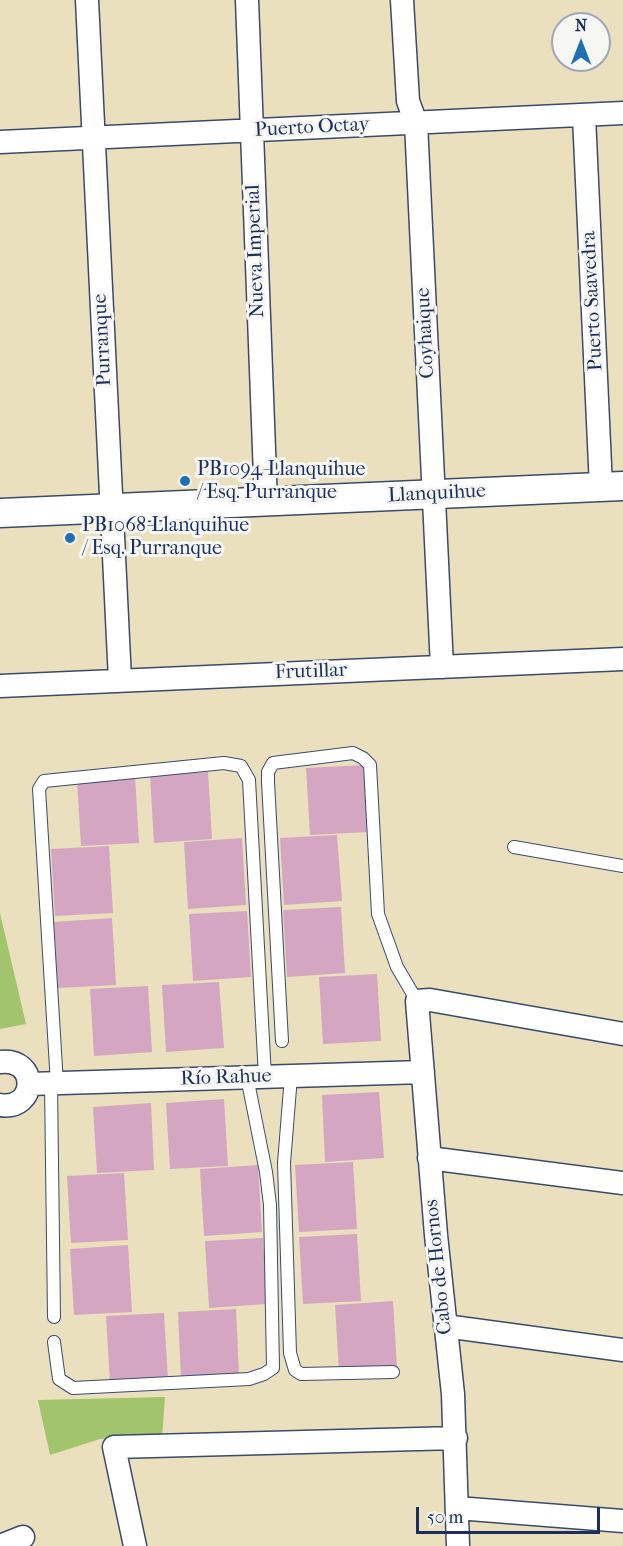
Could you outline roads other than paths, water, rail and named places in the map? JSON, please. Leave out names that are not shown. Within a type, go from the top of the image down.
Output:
[{"type":"street","name":"Purranque","points":[[87,0],[120,680]]},
{"type":"street","name":"Nueva Imperial","points":[[247,0],[266,502]]},
{"type":"street","name":"Coyhaique","points":[[402,0],[408,100],[416,123],[442,667]]},
{"type":"street","name":"Puerto Octay","points":[[0,142],[623,113]]},
{"type":"street","name":"Puerto Saavedra","points":[[584,116],[612,487]]},
{"type":"street","name":"Llanquihue","points":[[0,513],[612,487]]},
{"type":"street","name":"Frutillar","points":[[0,686],[623,659]]},
{"type":"street","points":[[424,1000],[623,1034]]},
{"type":"street","name":"Cabo de Hornos","points":[[424,1000],[423,1072],[429,1158],[453,1394],[458,1546]]},
{"type":"street","points":[[0,1062],[14,1062],[28,1077],[46,1084]]},
{"type":"street","name":"Río Rahue","points":[[46,1084],[423,1072]]},
{"type":"street","points":[[0,1105],[9,1106],[17,1103],[46,1084]]},
{"type":"street","points":[[429,1158],[623,1183]]},
{"type":"street","points":[[445,1326],[623,1350]]},
{"type":"street","points":[[135,1546],[114,1447],[456,1438]]},
{"type":"street","points":[[458,1508],[623,1521]]},
{"type":"street","points":[[0,1546],[23,1537]]},
{"type":"lane","points":[[282,1041],[268,782],[268,772],[273,764],[353,753],[370,765],[378,914],[397,967],[424,1000]]},
{"type":"lane","points":[[54,1317],[39,789],[44,781],[224,763],[241,766],[249,780],[256,1077],[270,1205],[273,1368],[249,1379],[73,1388],[59,1379],[54,1342]]},
{"type":"lane","points":[[514,848],[623,866]]},
{"type":"lane","points":[[291,1076],[284,1163],[290,1353],[295,1371],[301,1374],[393,1372]]},
{"type":"place","name":"PB1094-Llanquihue / Esq. Purranque","points":[[185,481]]},
{"type":"place","name":"PB1068-Llanquihue / Esq. Purranque","points":[[70,538]]}]
